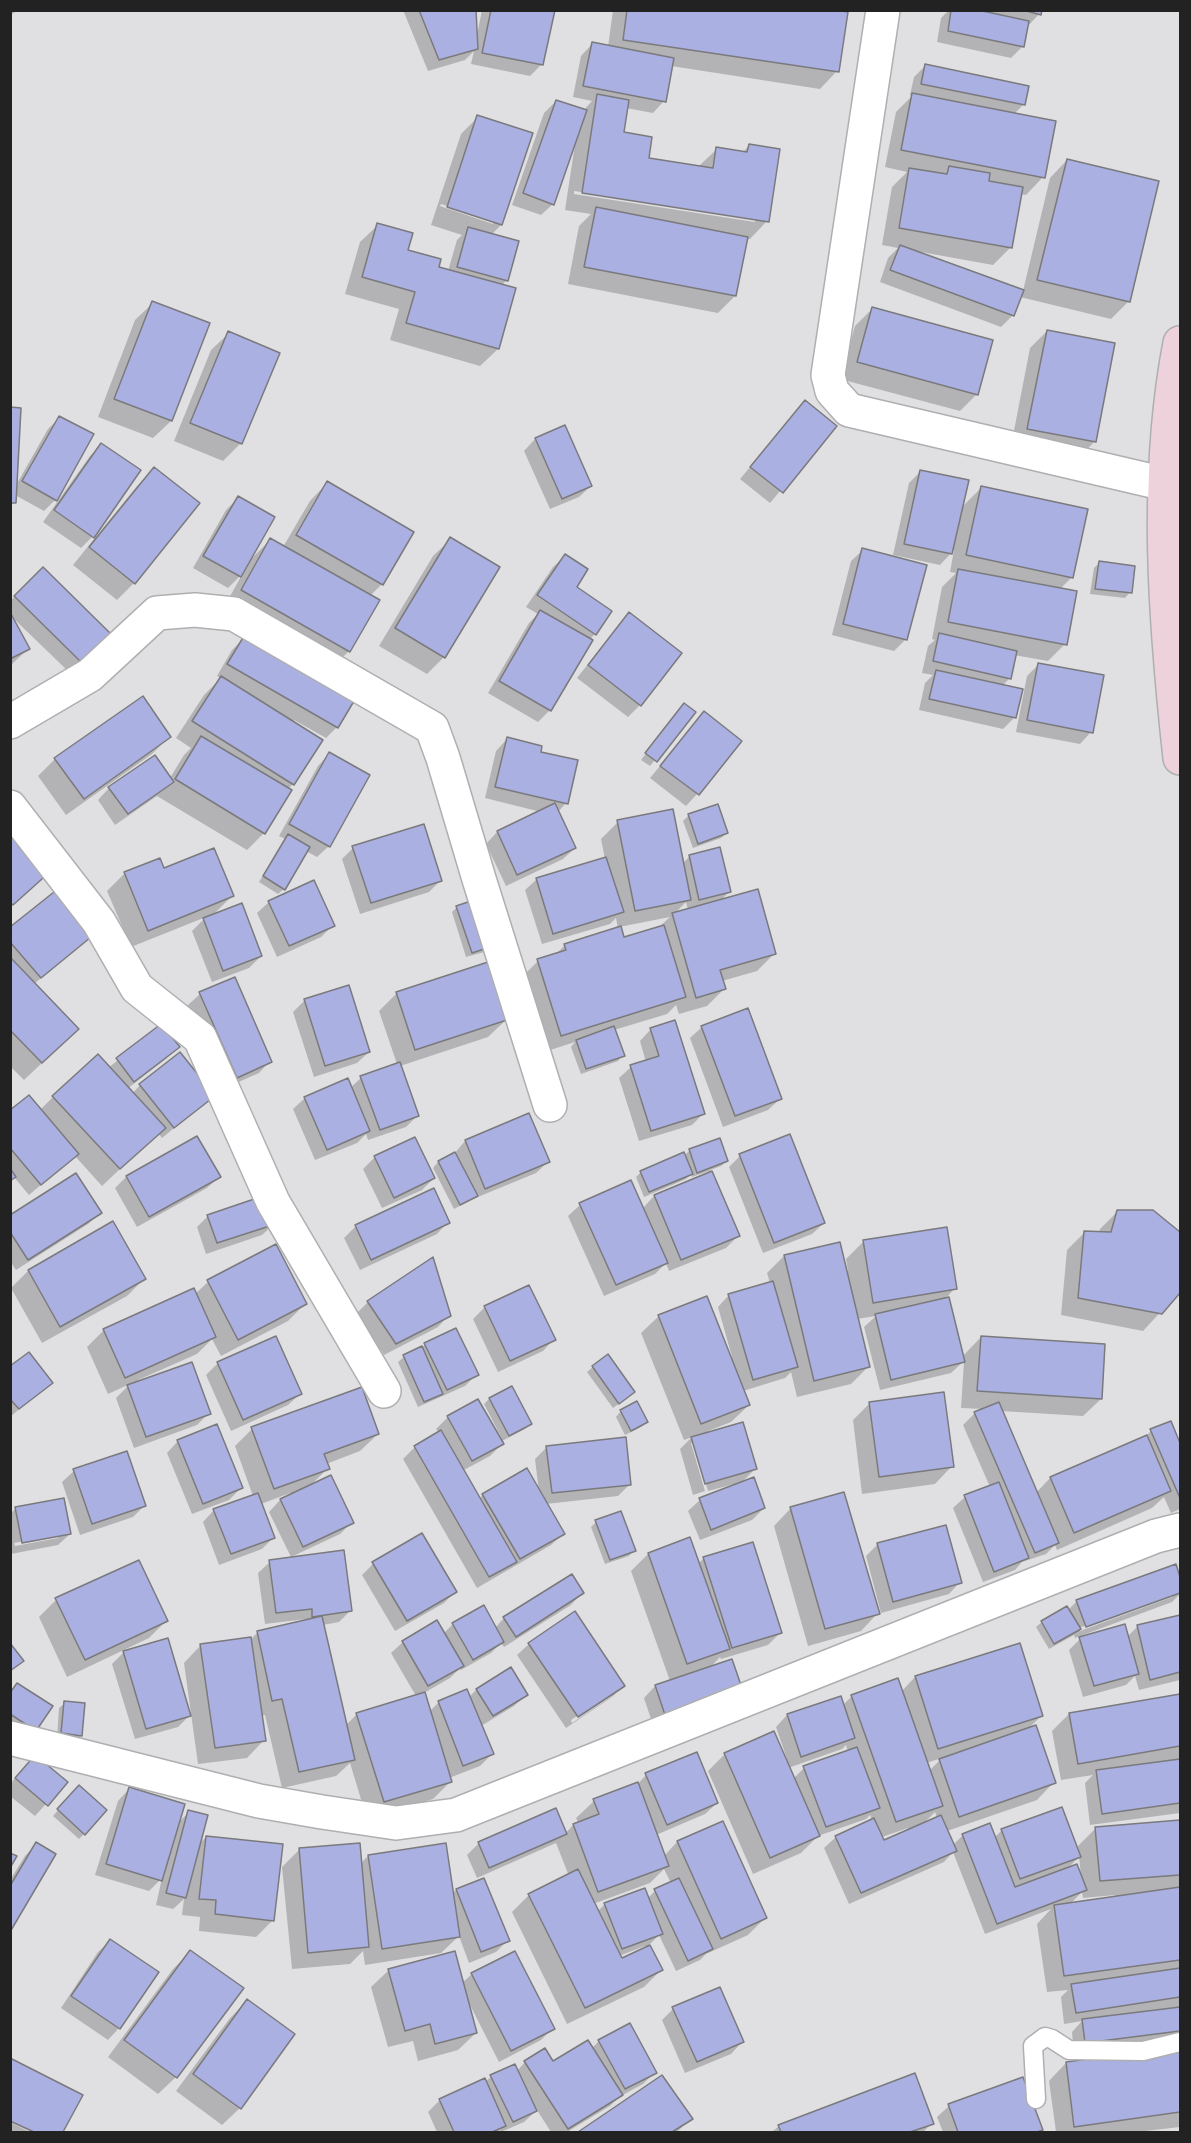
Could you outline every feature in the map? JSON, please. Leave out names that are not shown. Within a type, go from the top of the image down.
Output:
[{"type":"main road","points":[[1180,343],[1165,484],[1167,607],[1180,758]]},
{"type":"street","points":[[883,10],[828,375],[832,391],[849,410],[1165,484]]},
{"type":"street","points":[[10,722],[90,675],[158,613],[195,610],[234,614],[432,728],[550,1105]]},
{"type":"street","points":[[10,807],[99,922],[137,988],[200,1038],[273,1202],[384,1391]]},
{"type":"street","points":[[10,1738],[259,1801],[301,1809],[396,1823],[456,1815],[1156,1536],[1180,1530]]},
{"type":"lane","points":[[1036,2099],[1033,2046],[1045,2037],[1069,2050],[1143,2051],[1180,2042]]},
{"type":"building","points":[[419,10],[476,10],[478,49],[439,60]]},
{"type":"building","points":[[491,10],[555,10],[543,65],[482,53]]},
{"type":"building","points":[[627,10],[836,10],[848,12],[839,72],[623,40]]},
{"type":"building","points":[[951,10],[978,10],[1029,21],[1024,47],[948,31]]},
{"type":"building","points":[[1023,10],[1042,10],[1041,15]]},
{"type":"building","points":[[592,42],[674,58],[666,102],[583,86]]},
{"type":"building","points":[[925,64],[1029,86],[1025,105],[921,84]]},
{"type":"building","points":[[912,93],[1056,121],[1045,178],[901,150]]},
{"type":"building","points":[[597,94],[629,100],[624,132],[652,137],[649,158],[713,168],[716,147],[747,152],[749,144],[780,149],[769,222],[582,193]]},
{"type":"building","points":[[556,100],[587,110],[554,205],[523,193]]},
{"type":"building","points":[[477,115],[533,133],[502,225],[447,207]]},
{"type":"building","points":[[1067,159],[1159,181],[1130,302],[1037,280]]},
{"type":"building","points":[[949,166],[990,173],[989,181],[1023,187],[1012,248],[899,228],[909,168],[947,174]]},
{"type":"building","points":[[596,207],[748,237],[736,296],[584,267]]},
{"type":"building","points":[[377,223],[413,233],[408,250],[441,259],[439,267],[516,288],[499,349],[406,323],[415,292],[362,277]]},
{"type":"building","points":[[468,227],[519,241],[508,281],[457,267]]},
{"type":"building","points":[[900,245],[1024,290],[1014,316],[890,270]]},
{"type":"building","points":[[152,301],[210,323],[172,421],[114,399]]},
{"type":"building","points":[[872,307],[993,340],[978,395],[857,362]]},
{"type":"building","points":[[1047,330],[1115,343],[1096,442],[1027,429]]},
{"type":"building","points":[[228,331],[280,353],[242,444],[190,423]]},
{"type":"building","points":[[805,400],[837,426],[783,493],[750,467]]},
{"type":"building","points":[[10,407],[21,408],[16,503],[10,503]]},
{"type":"building","points":[[59,416],[94,434],[57,501],[22,481]]},
{"type":"building","points":[[565,425],[592,486],[562,499],[535,438]]},
{"type":"building","points":[[101,443],[141,470],[94,538],[54,510]]},
{"type":"building","points":[[154,467],[200,503],[135,584],[89,547]]},
{"type":"building","points":[[920,470],[969,480],[952,554],[904,544]]},
{"type":"building","points":[[327,481],[414,532],[383,585],[296,535]]},
{"type":"building","points":[[981,486],[1088,509],[1073,578],[966,555]]},
{"type":"building","points":[[238,496],[275,517],[241,577],[203,556]]},
{"type":"building","points":[[450,537],[500,567],[445,658],[395,628]]},
{"type":"building","points":[[270,538],[380,600],[350,652],[241,590]]},
{"type":"building","points":[[862,548],[927,565],[907,640],[843,624]]},
{"type":"building","points":[[565,554],[588,569],[577,587],[612,611],[596,635],[537,595]]},
{"type":"building","points":[[1099,561],[1135,566],[1132,593],[1095,589]]},
{"type":"building","points":[[43,567],[111,634],[82,663],[14,596]]},
{"type":"building","points":[[958,569],[1077,591],[1067,645],[948,622]]},
{"type":"building","points":[[540,610],[593,640],[551,711],[499,681]]},
{"type":"building","points":[[10,612],[30,649],[10,659]]},
{"type":"building","points":[[629,612],[682,653],[641,706],[588,665]]},
{"type":"building","points":[[939,633],[1017,651],[1011,679],[933,661]]},
{"type":"building","points":[[244,636],[354,701],[338,728],[227,664]]},
{"type":"building","points":[[1038,663],[1104,675],[1093,733],[1027,720]]},
{"type":"building","points":[[936,670],[1023,689],[1016,718],[929,699]]},
{"type":"building","points":[[221,676],[323,740],[294,785],[192,721]]},
{"type":"building","points":[[143,696],[171,737],[84,799],[54,758]]},
{"type":"building","points":[[684,703],[696,712],[657,762],[645,753]]},
{"type":"building","points":[[704,711],[742,741],[699,795],[660,766]]},
{"type":"building","points":[[201,736],[292,790],[265,834],[175,779]]},
{"type":"building","points":[[507,737],[542,746],[541,752],[578,760],[568,804],[495,787]]},
{"type":"building","points":[[329,752],[370,775],[330,847],[289,824]]},
{"type":"building","points":[[155,755],[174,782],[128,814],[108,787]]},
{"type":"building","points":[[555,803],[576,848],[517,875],[497,831]]},
{"type":"building","points":[[718,804],[728,833],[698,844],[688,814]]},
{"type":"building","points":[[673,809],[691,900],[635,911],[617,820]]},
{"type":"building","points":[[424,824],[442,881],[371,903],[352,846]]},
{"type":"building","points":[[10,825],[52,870],[13,905],[10,902]]},
{"type":"building","points":[[288,834],[310,847],[285,890],[263,876]]},
{"type":"building","points":[[720,847],[731,892],[699,900],[689,855]]},
{"type":"building","points":[[214,848],[234,896],[148,931],[124,872],[160,858],[164,868]]},
{"type":"building","points":[[606,857],[624,912],[553,934],[536,878]]},
{"type":"building","points":[[314,880],[335,926],[289,946],[268,901]]},
{"type":"building","points":[[59,888],[96,933],[41,978],[10,942],[10,927]]},
{"type":"building","points":[[758,889],[776,954],[720,970],[726,989],[696,998],[672,913]]},
{"type":"building","points":[[480,898],[496,945],[472,953],[456,906]]},
{"type":"building","points":[[242,903],[262,956],[223,971],[203,918]]},
{"type":"building","points":[[664,925],[686,997],[561,1036],[537,959],[566,950],[564,944],[621,926],[624,937]]},
{"type":"building","points":[[10,957],[79,1029],[42,1063],[10,1030]]},
{"type":"building","points":[[488,962],[507,1020],[415,1050],[396,992]]},
{"type":"building","points":[[235,977],[272,1062],[237,1078],[199,992]]},
{"type":"building","points":[[349,985],[370,1052],[325,1066],[304,999]]},
{"type":"building","points":[[748,1008],[782,1099],[735,1116],[701,1026]]},
{"type":"building","points":[[675,1020],[705,1114],[651,1131],[630,1065],[659,1056],[650,1028]]},
{"type":"building","points":[[161,1024],[180,1047],[134,1082],[116,1058]]},
{"type":"building","points":[[614,1026],[625,1056],[586,1069],[576,1040]]},
{"type":"building","points":[[180,1052],[215,1096],[174,1128],[139,1084]]},
{"type":"building","points":[[98,1054],[166,1128],[120,1169],[52,1096]]},
{"type":"building","points":[[400,1062],[419,1116],[380,1130],[360,1076]]},
{"type":"building","points":[[348,1078],[370,1131],[327,1150],[304,1097]]},
{"type":"building","points":[[29,1095],[79,1154],[41,1185],[10,1148],[10,1110]]},
{"type":"building","points":[[529,1113],[550,1162],[485,1189],[465,1140]]},
{"type":"building","points":[[790,1134],[825,1223],[774,1243],[739,1154]]},
{"type":"building","points":[[197,1136],[221,1177],[149,1217],[126,1176]]},
{"type":"building","points":[[415,1137],[435,1178],[394,1198],[374,1156]]},
{"type":"building","points":[[720,1138],[728,1161],[697,1173],[689,1149]]},
{"type":"building","points":[[455,1152],[478,1196],[460,1205],[438,1161]]},
{"type":"building","points":[[684,1152],[693,1174],[649,1192],[640,1171]]},
{"type":"building","points":[[10,1168],[16,1177],[10,1181]]},
{"type":"building","points":[[712,1171],[740,1236],[681,1260],[654,1195]]},
{"type":"building","points":[[76,1173],[102,1213],[28,1260],[10,1232],[10,1215]]},
{"type":"building","points":[[631,1180],[668,1263],[616,1285],[579,1203]]},
{"type":"building","points":[[434,1188],[450,1223],[371,1260],[355,1225]]},
{"type":"building","points":[[266,1195],[276,1224],[217,1243],[207,1215]]},
{"type":"building","points":[[1117,1210],[1153,1210],[1180,1232],[1180,1293],[1162,1314],[1078,1298],[1084,1231],[1111,1232]]},
{"type":"building","points":[[113,1221],[146,1279],[60,1327],[28,1270]]},
{"type":"building","points":[[947,1227],[957,1289],[873,1303],[863,1240]]},
{"type":"building","points":[[840,1242],[870,1367],[814,1381],[784,1255]]},
{"type":"building","points":[[276,1244],[307,1304],[238,1340],[207,1280]]},
{"type":"building","points":[[433,1257],[451,1316],[396,1344],[367,1301]]},
{"type":"building","points":[[773,1281],[798,1367],[753,1380],[728,1294]]},
{"type":"building","points":[[529,1285],[556,1340],[510,1361],[484,1306]]},
{"type":"building","points":[[194,1288],[216,1337],[125,1378],[103,1329]]},
{"type":"building","points":[[707,1296],[750,1405],[701,1424],[658,1315]]},
{"type":"building","points":[[949,1297],[965,1362],[891,1380],[875,1314]]},
{"type":"building","points":[[456,1328],[479,1375],[447,1390],[424,1343]]},
{"type":"building","points":[[276,1336],[302,1394],[243,1420],[217,1362]]},
{"type":"building","points":[[981,1336],[1105,1344],[1102,1399],[977,1391]]},
{"type":"building","points":[[422,1346],[443,1394],[424,1402],[403,1355]]},
{"type":"building","points":[[29,1352],[53,1383],[19,1409],[10,1399],[10,1366]]},
{"type":"building","points":[[608,1354],[635,1392],[619,1404],[592,1366]]},
{"type":"building","points":[[192,1362],[211,1414],[146,1437],[127,1385]]},
{"type":"building","points":[[512,1386],[532,1424],[509,1436],[489,1398]]},
{"type":"building","points":[[362,1387],[379,1434],[324,1454],[330,1469],[274,1489],[251,1427]]},
{"type":"building","points":[[944,1392],[954,1467],[879,1477],[869,1402]]},
{"type":"building","points":[[478,1399],[504,1444],[472,1461],[447,1416]]},
{"type":"building","points":[[637,1401],[648,1422],[631,1431],[620,1410]]},
{"type":"building","points":[[999,1402],[1059,1543],[1035,1553],[974,1412]]},
{"type":"building","points":[[1171,1421],[1180,1443],[1180,1498],[1150,1429]]},
{"type":"building","points":[[743,1422],[757,1469],[705,1484],[691,1437]]},
{"type":"building","points":[[217,1424],[243,1488],[203,1504],[177,1440]]},
{"type":"building","points":[[441,1430],[517,1562],[489,1577],[414,1446]]},
{"type":"building","points":[[1147,1435],[1171,1491],[1074,1533],[1050,1477]]},
{"type":"building","points":[[626,1437],[631,1485],[552,1493],[546,1446]]},
{"type":"building","points":[[127,1451],[146,1506],[92,1524],[73,1469]]},
{"type":"building","points":[[527,1468],[565,1534],[520,1559],[482,1494]]},
{"type":"building","points":[[331,1475],[354,1523],[303,1547],[280,1499]]},
{"type":"building","points":[[754,1477],[765,1508],[711,1530],[699,1498]]},
{"type":"building","points":[[999,1482],[1029,1558],[994,1572],[964,1495]]},
{"type":"building","points":[[844,1492],[880,1614],[825,1629],[790,1507]]},
{"type":"building","points":[[258,1493],[275,1538],[231,1554],[213,1509]]},
{"type":"building","points":[[64,1498],[71,1534],[22,1543],[15,1507]]},
{"type":"building","points":[[621,1511],[636,1551],[610,1560],[595,1520]]},
{"type":"building","points":[[946,1525],[962,1583],[893,1602],[877,1543]]},
{"type":"building","points":[[422,1533],[457,1592],[407,1621],[372,1562]]},
{"type":"building","points":[[690,1537],[730,1649],[687,1664],[648,1553]]},
{"type":"building","points":[[753,1542],[782,1633],[732,1648],[703,1557]]},
{"type":"building","points":[[344,1550],[352,1611],[312,1617],[312,1609],[276,1613],[269,1560]]},
{"type":"building","points":[[139,1560],[168,1621],[85,1660],[55,1598]]},
{"type":"building","points":[[1176,1564],[1180,1577],[1180,1593],[1086,1627],[1076,1600]]},
{"type":"building","points":[[572,1574],[584,1593],[516,1637],[503,1617]]},
{"type":"building","points":[[484,1605],[504,1642],[473,1660],[452,1623]]},
{"type":"building","points":[[1067,1606],[1081,1629],[1054,1644],[1041,1621]]},
{"type":"building","points":[[575,1611],[625,1686],[578,1717],[528,1643]]},
{"type":"building","points":[[1180,1615],[1180,1672],[1150,1680],[1137,1625]]},
{"type":"building","points":[[322,1616],[355,1760],[299,1772],[282,1699],[272,1701],[257,1631]]},
{"type":"building","points":[[437,1620],[464,1666],[428,1686],[402,1641]]},
{"type":"building","points":[[1125,1624],[1139,1674],[1094,1686],[1079,1637]]},
{"type":"building","points":[[251,1637],[266,1741],[215,1748],[200,1644]]},
{"type":"building","points":[[168,1638],[191,1716],[146,1729],[123,1651]]},
{"type":"building","points":[[10,1643],[24,1661],[10,1671]]},
{"type":"building","points":[[1020,1643],[1043,1716],[938,1749],[915,1676]]},
{"type":"building","points":[[732,1659],[743,1691],[666,1718],[655,1685]]},
{"type":"building","points":[[511,1667],[528,1695],[493,1716],[476,1689]]},
{"type":"building","points":[[898,1678],[943,1806],[896,1822],[851,1695]]},
{"type":"building","points":[[17,1683],[53,1706],[36,1731],[10,1714],[10,1693]]},
{"type":"building","points":[[467,1689],[494,1754],[463,1766],[438,1701]]},
{"type":"building","points":[[425,1692],[452,1782],[384,1802],[356,1713]]},
{"type":"building","points":[[1180,1694],[1180,1746],[1078,1764],[1069,1713]]},
{"type":"building","points":[[841,1696],[855,1738],[801,1757],[787,1714]]},
{"type":"building","points":[[64,1701],[85,1703],[82,1736],[61,1733]]},
{"type":"building","points":[[1036,1725],[1056,1783],[959,1817],[939,1759]]},
{"type":"building","points":[[774,1731],[820,1836],[770,1858],[724,1753]]},
{"type":"building","points":[[857,1747],[880,1808],[826,1827],[803,1766]]},
{"type":"building","points":[[697,1752],[718,1803],[667,1825],[645,1773]]},
{"type":"building","points":[[35,1755],[68,1782],[48,1806],[15,1778]]},
{"type":"building","points":[[1180,1759],[1180,1803],[1102,1814],[1096,1770]]},
{"type":"building","points":[[638,1782],[669,1866],[598,1892],[573,1824],[599,1814],[593,1799]]},
{"type":"building","points":[[79,1785],[107,1810],[85,1835],[57,1809]]},
{"type":"building","points":[[129,1787],[185,1804],[162,1881],[106,1864]]},
{"type":"building","points":[[1062,1807],[1081,1857],[1020,1879],[1001,1829]]},
{"type":"building","points":[[556,1808],[567,1834],[489,1868],[478,1842]]},
{"type":"building","points":[[188,1810],[208,1815],[186,1898],[166,1893]]},
{"type":"building","points":[[941,1815],[957,1851],[861,1893],[835,1836],[874,1818],[884,1840]]},
{"type":"building","points":[[1180,1820],[1180,1875],[1100,1881],[1095,1827]]},
{"type":"building","points":[[723,1821],[767,1918],[721,1939],[677,1841]]},
{"type":"building","points":[[990,1823],[1015,1887],[1077,1864],[1087,1890],[997,1924],[962,1834]]},
{"type":"building","points":[[206,1836],[283,1844],[274,1921],[215,1914],[216,1900],[199,1899]]},
{"type":"building","points":[[36,1842],[56,1854],[10,1932],[10,1886]]},
{"type":"building","points":[[360,1843],[369,1947],[308,1953],[299,1848]]},
{"type":"building","points":[[446,1843],[460,1937],[382,1949],[368,1855]]},
{"type":"building","points":[[10,1853],[17,1856],[10,1868]]},
{"type":"building","points":[[578,1869],[622,1958],[650,1945],[663,1970],[585,2008],[528,1894]]},
{"type":"building","points":[[484,1878],[510,1941],[481,1952],[456,1889]]},
{"type":"building","points":[[679,1878],[713,1949],[688,1961],[654,1889]]},
{"type":"building","points":[[1180,1887],[1180,1960],[1064,1976],[1054,1905]]},
{"type":"building","points":[[645,1888],[663,1934],[622,1949],[604,1903]]},
{"type":"building","points":[[110,1939],[159,1972],[120,2029],[71,1996]]},
{"type":"building","points":[[190,1950],[244,1988],[177,2078],[124,2040]]},
{"type":"building","points":[[455,1951],[477,2033],[435,2044],[430,2024],[405,2031],[388,1969]]},
{"type":"building","points":[[515,1951],[555,2029],[511,2051],[471,1973]]},
{"type":"building","points":[[1180,1968],[1180,1997],[1076,2013],[1071,1984]]},
{"type":"building","points":[[720,1987],[744,2042],[697,2062],[672,2007]]},
{"type":"building","points":[[247,1999],[295,2034],[241,2109],[193,2074]]},
{"type":"building","points":[[1180,2007],[1180,2031],[1085,2043],[1082,2019]]},
{"type":"building","points":[[630,2023],[657,2073],[625,2089],[598,2040]]},
{"type":"building","points":[[588,2040],[623,2095],[568,2129],[524,2061],[545,2048],[553,2061]]},
{"type":"building","points":[[1180,2047],[1180,2112],[1074,2127],[1066,2062]]},
{"type":"building","points":[[10,2058],[83,2095],[63,2132],[34,2132],[10,2121]]},
{"type":"building","points":[[515,2064],[537,2111],[513,2122],[490,2075]]},
{"type":"building","points":[[915,2073],[934,2124],[910,2132],[781,2132],[778,2125]]},
{"type":"building","points":[[662,2075],[693,2119],[672,2132],[578,2132]]},
{"type":"building","points":[[1023,2077],[1043,2130],[1037,2132],[958,2132],[948,2104]]},
{"type":"building","points":[[485,2078],[506,2126],[492,2132],[454,2132],[439,2099]]}]
